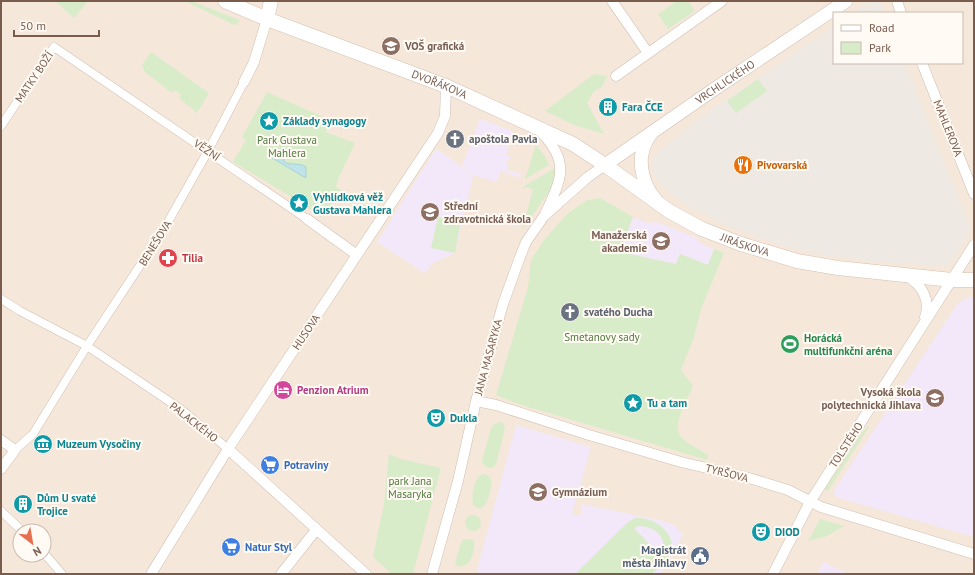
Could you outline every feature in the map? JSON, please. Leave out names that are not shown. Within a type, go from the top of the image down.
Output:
[{"type":"main road","name":"DVOŘÁKOVA","points":[[225,1],[267,19],[446,86],[573,144],[605,165]]},
{"type":"main road","points":[[267,19],[270,1]]},
{"type":"main road","name":"JIRÁSKOVA","points":[[605,165],[661,206],[702,229],[758,250],[797,261],[838,268],[952,280],[974,280]]},
{"type":"street","points":[[612,1],[648,54]]},
{"type":"street","points":[[616,76],[722,1]]},
{"type":"street","name":"VRCHLICKÉHO","points":[[605,165],[846,1]]},
{"type":"street","points":[[897,1],[902,12]]},
{"type":"street","name":"BENEŠOVA","points":[[15,450],[33,434],[87,346],[164,229],[208,150],[254,62],[267,19]]},
{"type":"street","name":"MATKY BOŽÍ","points":[[1,126],[54,47]]},
{"type":"street","name":"VĚŽNÍ","points":[[54,47],[208,150],[357,256]]},
{"type":"street","name":"MAHLEROVA","points":[[922,64],[974,194]]},
{"type":"street","name":"HUSOVA","points":[[151,574],[228,449],[438,133],[445,116],[446,86]]},
{"type":"street","name":"JANA MASARYKA","points":[[432,574],[458,481],[476,401],[503,304],[526,242],[544,216],[560,178],[560,167],[557,155],[553,146],[538,128]]},
{"type":"street","points":[[653,131],[644,147],[641,173],[648,189],[661,206]]},
{"type":"street","name":"JANA MASARYKA","points":[[544,216],[588,177],[605,165]]},
{"type":"street","points":[[952,280],[974,244]]},
{"type":"street","points":[[905,275],[919,287],[928,306],[920,329]]},
{"type":"street","name":"TOLSTÉHO","points":[[773,574],[810,502],[952,280]]},
{"type":"street","name":"PALACKÉHO","points":[[1,298],[20,311],[87,346],[182,410],[228,449],[366,574]]},
{"type":"street","name":"TYRŠOVA","points":[[476,401],[496,405],[681,462],[788,490],[810,502],[852,517],[974,554]]},
{"type":"street","points":[[1,440],[15,450],[1,469]]},
{"type":"street","points":[[1,511],[14,523]]},
{"type":"street","points":[[281,574],[316,530]]},
{"type":"street","points":[[52,562],[62,574]]},
{"type":"shaded area","points":[[1,1],[974,1],[974,574],[1,574]]},
{"type":"shaded area","points":[[870,1],[880,1],[885,12],[854,12]]},
{"type":"shaded area","points":[[833,27],[833,64],[905,64],[970,227],[969,233],[950,264],[945,266],[881,262],[822,255],[795,249],[720,223],[679,200],[662,186],[654,176],[651,165],[655,155],[697,120]]},
{"type":"shaded area","points":[[480,119],[513,131],[506,155],[511,157],[510,160],[508,159],[506,164],[508,165],[507,170],[521,174],[520,178],[501,171],[496,182],[473,175],[462,166]]},
{"type":"shaded area","name":"Střední zdravotnická škola","points":[[436,149],[473,176],[455,253],[433,263],[425,273],[377,242]]},
{"type":"shaded area","name":"Manažerská akademie","points":[[633,217],[651,224],[654,221],[699,239],[698,242],[714,249],[708,265],[681,254],[676,264],[620,252]]},
{"type":"shaded area","name":"Vysoká škola polytechnická Jihlava","points":[[970,297],[974,298],[974,537],[836,497],[833,492],[958,303]]},
{"type":"shaded area","points":[[516,425],[591,447],[572,514],[581,516],[581,504],[659,520],[674,525],[683,535],[661,574],[476,574]]},
{"type":"shaded area","points":[[823,562],[849,574],[818,574]]},
{"type":"green space","points":[[55,1],[88,1],[74,18]]},
{"type":"green space","points":[[185,1],[191,1],[240,20],[234,25]]},
{"type":"green space","points":[[677,1],[688,1],[695,11],[668,29],[658,14]]},
{"type":"green space","points":[[151,52],[209,93],[197,113],[179,98],[181,95],[175,90],[172,93],[145,72],[142,65]]},
{"type":"green space","points":[[594,74],[607,76],[602,87],[594,91],[587,103],[604,134],[574,125],[545,111]]},
{"type":"green space","points":[[758,79],[767,91],[736,113],[727,101]]},
{"type":"green space","name":"Park Gustava Mahlera","points":[[267,92],[330,120],[326,132],[355,143],[338,179],[336,187],[342,191],[321,217],[305,206],[305,200],[302,198],[293,198],[233,162],[246,140],[242,137]]},
{"type":"green space","points":[[536,145],[545,156],[549,165],[525,179]]},
{"type":"green space","points":[[556,167],[552,187],[522,231],[533,189],[525,187],[524,189],[523,187]]},
{"type":"green space","name":"Smetanovy sady","points":[[600,198],[633,217],[620,252],[676,264],[680,254],[708,265],[714,249],[724,253],[701,309],[694,337],[681,370],[693,386],[681,412],[678,427],[679,433],[685,441],[708,455],[707,460],[518,404],[496,395],[528,287],[531,260],[544,240],[568,213],[587,200]]},
{"type":"green space","points":[[438,217],[461,221],[455,253],[431,248]]},
{"type":"green space","points":[[500,422],[503,423],[505,429],[496,464],[492,468],[486,467],[482,461],[491,428],[493,425]]},
{"type":"green space","points":[[868,426],[869,427],[828,491],[825,489],[863,431]]},
{"type":"green space","name":"park Jana Masaryka","points":[[389,454],[401,459],[441,468],[413,574],[392,574],[373,557],[384,504]]},
{"type":"green space","points":[[482,474],[488,475],[492,482],[485,506],[478,508],[473,505],[472,502],[473,493],[475,483]]},
{"type":"green space","points":[[470,515],[476,515],[481,520],[479,529],[476,531],[470,531],[465,526],[465,520]]},
{"type":"green space","points":[[635,518],[651,520],[664,529],[669,536],[672,543],[668,558],[652,574],[575,574],[628,522]],"holes":[[[639,526],[656,531],[662,539],[663,550],[661,556],[634,528]]]},
{"type":"green space","points":[[820,519],[844,526],[825,537],[808,541]]},
{"type":"green space","points":[[464,539],[473,540],[474,549],[468,563],[464,566],[460,566],[455,564],[461,542]]},
{"type":"water","points":[[281,149],[284,152],[284,162],[306,167],[306,178],[267,155]]},
{"type":"place","name":"VOŠ grafická","points":[[391,46]]},
{"type":"place","name":"Fara ČCE","points":[[608,107]]},
{"type":"place","name":"Základy synagogy","points":[[269,121]]},
{"type":"place","name":"apoštola Pavla","points":[[455,139]]},
{"type":"place","name":"Pivovarská","points":[[743,165]]},
{"type":"place","name":"Vyhlídková věž Gustava Mahlera","points":[[299,203]]},
{"type":"place","name":"Střední zdravotnická škola","points":[[430,212]]},
{"type":"place","name":"Manažerská akademie","points":[[661,241]]},
{"type":"place","name":"Tilia","points":[[168,258]]},
{"type":"place","name":"svatého Ducha","points":[[570,312]]},
{"type":"place","name":"Horácká multifunkční aréna","points":[[790,344]]},
{"type":"place","name":"Penzion Atrium","points":[[283,390]]},
{"type":"place","name":"Vysoká škola polytechnická Jihlava","points":[[935,398]]},
{"type":"place","name":"Tu a tam","points":[[633,403]]},
{"type":"place","name":"Dukla","points":[[436,418]]},
{"type":"place","name":"Muzeum Vysočiny","points":[[43,444]]},
{"type":"place","name":"Potraviny","points":[[270,465]]},
{"type":"place","name":"Gymnázium","points":[[538,492]]},
{"type":"place","name":"Dům U svaté Trojice","points":[[23,504]]},
{"type":"place","name":"DIOD","points":[[761,532]]},
{"type":"place","name":"Natur Styl","points":[[231,547]]},
{"type":"place","name":"Magistrát města Jihlavy","points":[[700,556]]}]
